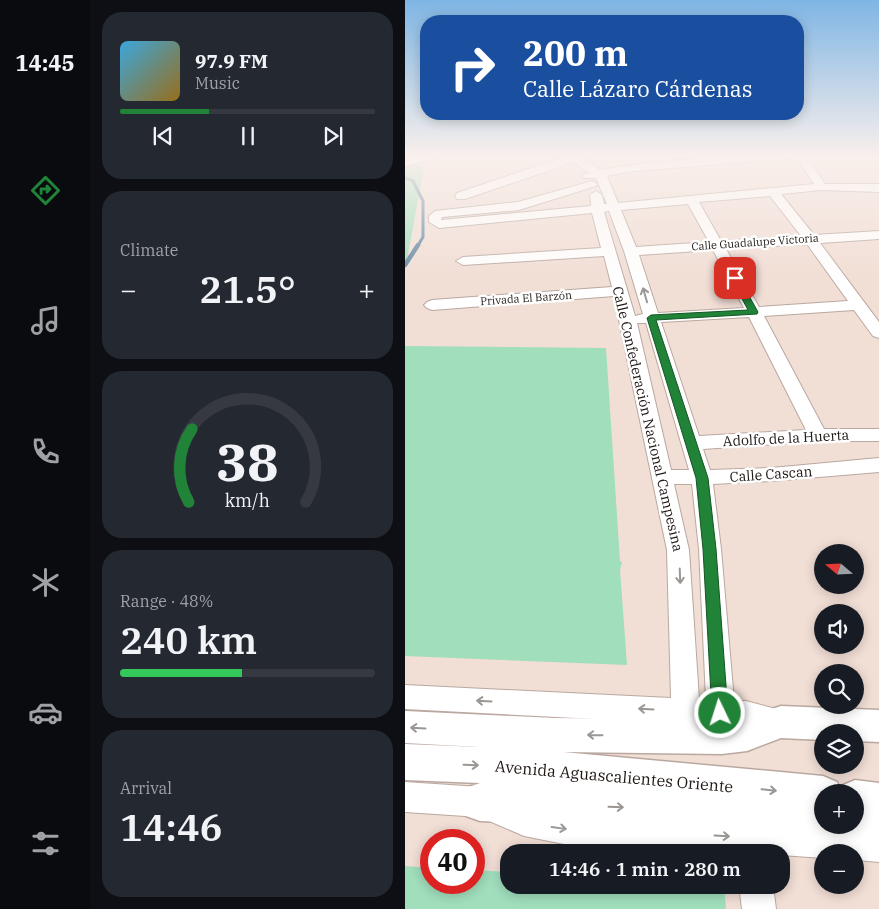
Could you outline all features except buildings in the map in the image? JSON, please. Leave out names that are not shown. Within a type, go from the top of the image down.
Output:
[{"type":"main road","name":"Avenida Aguascalientes Oriente","points":[[405,762],[550,751],[686,724],[721,725],[747,734],[781,722],[879,726]]},
{"type":"main road","name":"Avenida Aguascalientes Oriente","points":[[405,727],[814,794]]},
{"type":"main road","points":[[864,800],[879,802]]},
{"type":"main road","points":[[480,802],[814,816]]},
{"type":"main road","points":[[864,818],[879,817]]},
{"type":"street","points":[[539,198],[519,206],[439,214],[435,216],[436,223],[708,198]]},
{"type":"street","name":"Calle Confederación Nacional Campesina","points":[[601,198],[631,251],[702,478],[710,549],[721,725]]},
{"type":"street","points":[[778,198],[879,333]]},
{"type":"street","points":[[692,200],[754,312],[818,435]]},
{"type":"street","name":"Calle Confederación Nacional Campesina","points":[[605,207],[609,252],[628,319],[679,550],[686,724]]},
{"type":"street","name":"Calle Guadalupe Victoria","points":[[631,251],[809,238],[879,235]]},
{"type":"street","points":[[463,261],[609,252]]},
{"type":"street","name":"Privada El Barzón","points":[[432,305],[619,291]]},
{"type":"street","points":[[628,319],[857,305]]},
{"type":"street","name":"Adolfo de la Huerta","points":[[692,444],[818,435],[879,435]]},
{"type":"street","name":"Calle Cascan","points":[[662,478],[766,476],[879,465]]},
{"type":"street","name":"Avenida Aguascalientes Oriente","points":[[405,697],[686,724]]},
{"type":"street","points":[[405,797],[480,802],[524,820],[569,829],[740,844]]},
{"type":"street","points":[[790,845],[879,846]]},
{"type":"street","points":[[757,894],[759,909]]},
{"type":"green space","points":[[405,198],[418,198],[405,270]]},
{"type":"green space","points":[[405,346],[606,348],[620,561],[622,562],[620,570],[627,665],[405,656]]},
{"type":"green space","points":[[405,866],[420,867],[420,894],[485,894],[485,871],[500,871],[500,894],[725,894],[726,909],[405,909]]},
{"type":"waterway","points":[[417,247],[423,237],[422,198]]},
{"type":"waterway","points":[[405,265],[418,245]]},
{"type":"route","points":[[720,713],[710,549],[702,478],[651,318],[754,312],[735,278]]}]
